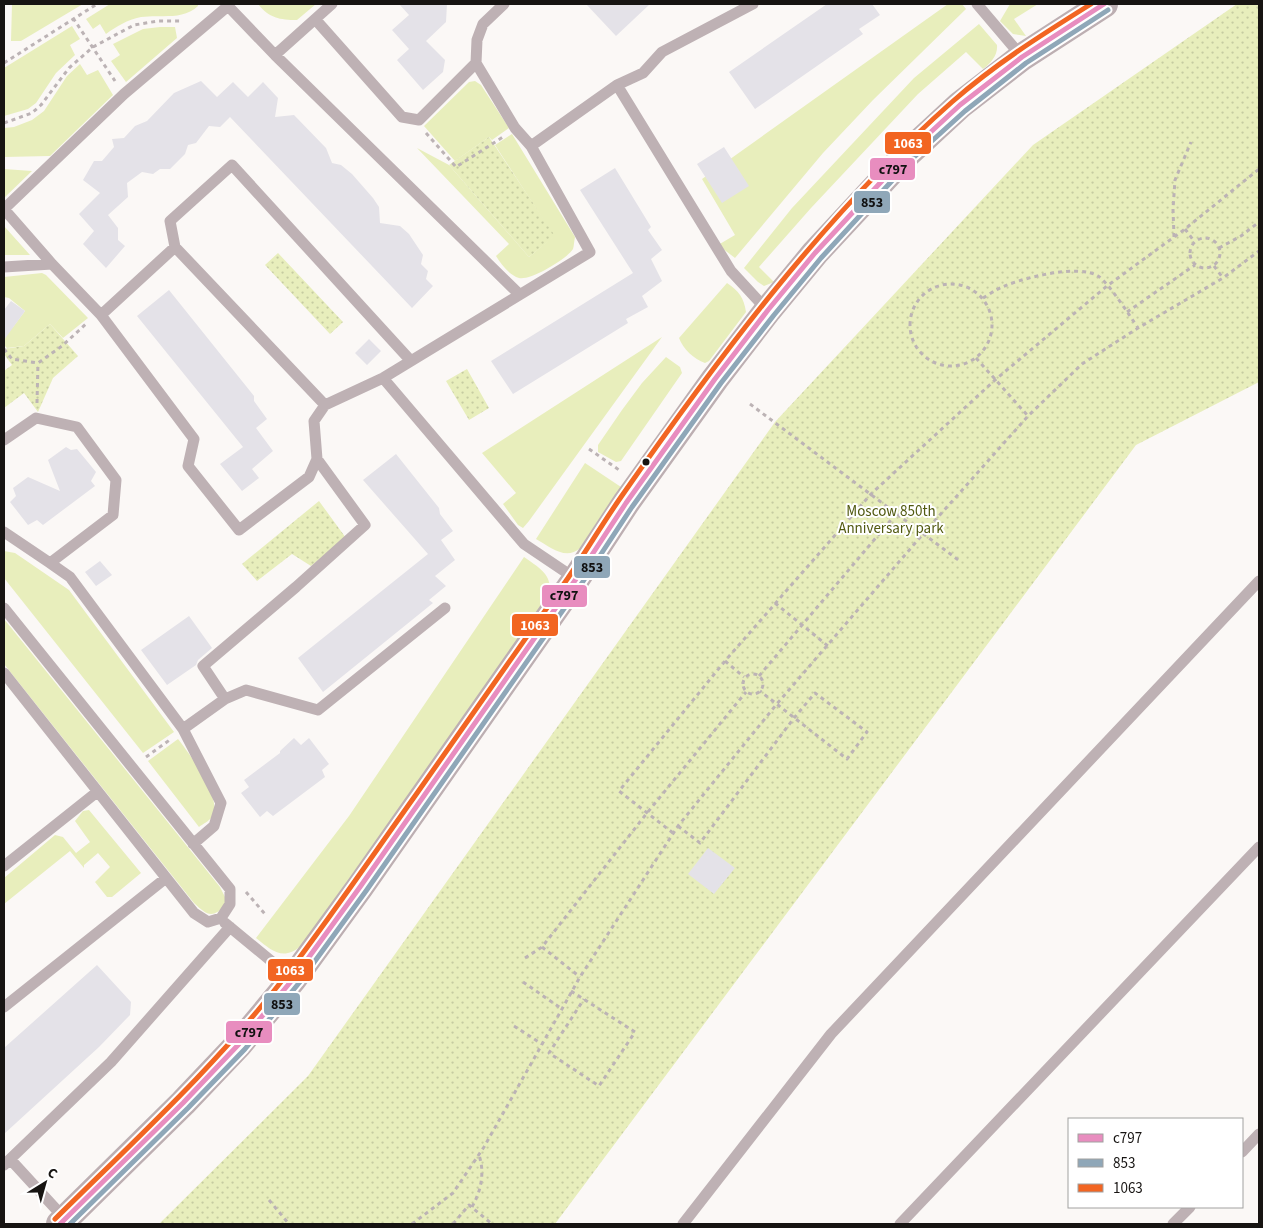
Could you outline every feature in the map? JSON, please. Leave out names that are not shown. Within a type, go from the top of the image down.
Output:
[{"type":"main road","points":[[62,1222],[179,1108],[239,1044],[293,979],[355,895],[714,379],[815,253],[906,154],[960,105],[1022,57],[1104,4]]},
{"type":"lane","points":[[274,55],[332,4]]},
{"type":"lane","points":[[504,4],[483,24],[477,40],[476,63],[515,128],[531,146],[590,252],[383,378],[325,405],[314,422],[317,459],[309,477],[239,530],[188,466],[194,439],[100,314],[6,214],[124,94],[228,6],[274,55],[519,294]]},
{"type":"lane","points":[[531,146],[618,86],[643,73],[662,52],[753,4]]},
{"type":"lane","points":[[977,4],[1022,57]]},
{"type":"lane","points":[[315,19],[402,117],[419,120],[476,63]]},
{"type":"lane","points":[[618,86],[731,271],[768,310]]},
{"type":"lane","points":[[325,405],[175,247],[170,221],[232,165],[411,361]]},
{"type":"lane","points":[[100,314],[175,247]]},
{"type":"lane","points":[[4,268],[52,264]]},
{"type":"lane","points":[[383,378],[524,544],[576,578]]},
{"type":"lane","points":[[4,440],[36,418],[77,427],[116,480],[113,515],[50,563]]},
{"type":"lane","points":[[225,699],[203,666],[365,525],[317,459]]},
{"type":"lane","points":[[4,532],[70,577],[183,729],[221,803],[214,826],[193,844]]},
{"type":"lane","points":[[683,1224],[831,1034],[1259,581]]},
{"type":"lane","points":[[4,608],[230,889],[230,904],[221,918],[208,922],[194,913],[4,673]]},
{"type":"lane","points":[[183,729],[225,699],[246,690],[318,710],[445,608]]},
{"type":"lane","points":[[4,866],[97,792]]},
{"type":"lane","points":[[900,1224],[1259,847]]},
{"type":"lane","points":[[4,1007],[166,878]]},
{"type":"lane","points":[[221,918],[293,979]]},
{"type":"lane","points":[[62,1222],[7,1162],[111,1062],[230,927]]},
{"type":"lane","points":[[1243,1151],[1259,1134]]},
{"type":"lane","points":[[1173,1224],[1189,1208]]},
{"type":"path","points":[[4,63],[97,4]]},
{"type":"path","points":[[73,18],[124,94]]},
{"type":"path","points":[[4,124],[32,113],[41,106],[69,68],[93,47],[134,25],[181,22],[187,19]]},
{"type":"path","points":[[419,120],[422,128],[456,167],[515,128]]},
{"type":"path","points":[[1174,237],[1175,180],[1191,142]]},
{"type":"path","points":[[673,833],[619,791],[725,661],[871,494],[995,380],[1107,286],[1185,229],[1259,169]]},
{"type":"path","points":[[1219,248],[1241,236],[1259,222]]},
{"type":"path","points":[[1185,229],[1194,241]]},
{"type":"path","points":[[1203,237],[1213,240],[1219,248],[1220,258],[1214,266],[1204,268],[1195,265],[1189,257],[1190,246],[1194,241],[1203,237]]},
{"type":"path","points":[[412,1224],[453,1193],[479,1155],[580,976],[678,826],[776,705],[923,534],[1028,416],[1082,364],[1138,328],[1223,278],[1259,251]]},
{"type":"path","points":[[1127,312],[1195,265]]},
{"type":"path","points":[[1214,266],[1223,278]]},
{"type":"path","points":[[983,298],[996,290],[1048,273],[1082,271],[1098,275],[1138,328]]},
{"type":"path","points":[[954,283],[968,287],[983,298],[993,318],[992,332],[988,344],[976,358],[957,366],[944,366],[931,362],[921,353],[913,342],[910,328],[911,314],[917,301],[928,290],[940,284],[954,283]]},
{"type":"path","points":[[4,349],[12,359],[38,363],[62,346],[100,314]]},
{"type":"path","points":[[976,358],[1028,416]]},
{"type":"path","points":[[36,418],[38,363]]},
{"type":"path","points":[[750,404],[961,562]]},
{"type":"path","points":[[760,676],[896,514]]},
{"type":"path","points":[[775,603],[828,646]]},
{"type":"path","points":[[725,661],[744,677]]},
{"type":"path","points":[[746,692],[742,683],[744,677],[750,673],[760,676],[763,682],[760,692]]},
{"type":"path","points":[[746,692],[753,694],[760,692]]},
{"type":"path","points":[[525,958],[542,947],[647,813],[746,692]]},
{"type":"path","points":[[678,826],[700,843],[794,718],[815,693],[867,732],[847,759],[794,718],[776,705],[760,692]]},
{"type":"path","points":[[542,947],[580,976]]},
{"type":"path","points":[[523,982],[562,1009]]},
{"type":"path","points":[[571,991],[584,999],[635,1032],[599,1086],[549,1053],[584,999]]},
{"type":"path","points":[[514,1026],[542,1044]]},
{"type":"path","points":[[472,1207],[478,1197],[482,1182],[482,1168],[479,1155]]},
{"type":"path","points":[[269,1200],[288,1224]]},
{"type":"path","points":[[453,1224],[468,1205],[492,1224]]},
{"type":"green space","points":[[12,4],[83,4],[21,41],[11,41]]},
{"type":"green space","points":[[110,4],[198,4],[198,6],[185,14],[136,18],[114,28],[106,34],[100,24],[93,29],[86,19]]},
{"type":"green space","points":[[258,4],[316,4],[297,20],[275,17],[262,9]]},
{"type":"green space","points":[[948,4],[962,4],[966,9],[873,100],[823,153],[735,258],[718,245],[735,235],[702,179]]},
{"type":"green space","points":[[1010,4],[1038,4],[1014,19],[1026,36],[1013,34],[1000,21]]},
{"type":"green space","name":"Moscow 850th Anniversary park","points":[[1237,4],[1259,4],[1259,382],[1136,445],[555,1224],[159,1224],[308,1076],[775,422],[1033,145]]},
{"type":"green space","points":[[979,24],[997,45],[995,55],[991,61],[983,69],[966,52],[918,94],[811,208],[759,267],[774,282],[764,286],[758,282],[744,268],[792,208],[914,78]]},
{"type":"green space","points":[[72,26],[80,39],[70,45],[75,55],[56,73],[36,103],[28,109],[4,116],[4,68]]},
{"type":"green space","points":[[175,27],[177,38],[126,82],[111,61],[120,55],[113,44],[143,29]]},
{"type":"green space","points":[[80,64],[87,75],[98,70],[113,95],[50,156],[4,157],[4,128],[14,127],[32,120],[44,111],[67,76]]},
{"type":"green space","points":[[475,81],[481,85],[509,128],[492,140],[489,137],[455,161],[424,126],[469,82]]},
{"type":"green space","points":[[512,134],[575,237],[573,249],[564,258],[539,273],[524,278],[519,278],[509,272],[496,256],[509,244],[417,148],[449,165],[529,257],[554,236],[495,145]]},
{"type":"green space","points":[[489,137],[555,236],[529,257],[449,165]]},
{"type":"green space","points":[[4,169],[32,171],[4,198]]},
{"type":"green space","points":[[4,226],[30,255],[4,255]]},
{"type":"green space","points":[[278,253],[343,322],[330,334],[265,265]]},
{"type":"green space","points":[[42,273],[88,318],[63,338],[50,324],[24,346],[7,348],[4,345],[4,320],[13,327],[25,311],[9,298],[4,297],[4,277]]},
{"type":"green space","points":[[727,283],[740,295],[746,312],[709,361],[705,363],[689,353],[679,338]]},
{"type":"green space","points":[[50,324],[78,356],[53,378],[38,412],[24,393],[4,408],[4,371],[12,365],[4,354],[4,349],[24,346]]},
{"type":"green space","points":[[662,337],[529,521],[523,528],[518,525],[503,504],[516,493],[482,453]]},
{"type":"green space","points":[[666,357],[680,367],[682,373],[621,461],[616,462],[598,452],[598,445],[622,410],[642,383]]},
{"type":"green space","points":[[467,369],[489,408],[469,420],[446,381]]},
{"type":"green space","points":[[585,463],[621,487],[580,548],[575,552],[564,553],[552,549],[536,539]]},
{"type":"green space","points":[[319,501],[346,538],[311,566],[292,554],[257,581],[242,564]]},
{"type":"green space","points":[[4,551],[15,553],[69,590],[174,732],[143,753],[4,578]]},
{"type":"green space","points":[[524,557],[541,569],[548,579],[550,591],[548,599],[494,678],[301,946],[289,953],[278,952],[267,947],[256,938],[349,816]]},
{"type":"green space","points":[[4,619],[220,887],[225,897],[225,905],[216,913],[209,914],[194,903],[4,664]]},
{"type":"green space","points":[[178,739],[204,777],[213,800],[214,809],[212,817],[199,827],[148,761]]},
{"type":"green space","points":[[89,810],[141,873],[112,897],[107,897],[95,882],[110,867],[98,853],[84,865],[84,868],[70,851],[4,904],[4,878],[55,835],[63,837],[76,853],[90,842],[75,821],[83,811]]},
{"type":"building","points":[[399,4],[447,4],[446,22],[426,41],[445,60],[443,72],[423,90],[397,60],[409,49],[392,30],[409,15]]},
{"type":"building","points":[[586,4],[650,4],[616,36]]},
{"type":"building","points":[[827,4],[872,4],[880,15],[859,29],[863,34],[755,109],[729,72]]},
{"type":"building","points":[[201,81],[217,97],[233,82],[248,97],[263,82],[278,98],[275,117],[294,115],[326,148],[332,163],[341,165],[352,174],[373,198],[379,207],[380,223],[400,226],[409,234],[423,255],[421,264],[428,271],[426,279],[433,286],[412,308],[230,117],[220,127],[209,126],[196,143],[188,145],[185,154],[170,169],[160,169],[153,174],[142,172],[127,183],[128,197],[108,215],[118,228],[118,240],[125,246],[106,268],[83,244],[94,231],[79,214],[100,193],[83,180],[94,161],[102,161],[114,147],[112,139],[124,138],[135,126],[147,121],[174,93]]},
{"type":"building","points":[[724,147],[749,186],[722,203],[697,164]]},
{"type":"building","points":[[615,168],[651,227],[648,230],[662,250],[651,259],[662,281],[642,296],[648,307],[626,319],[628,323],[513,394],[491,361],[633,273],[580,190]]},
{"type":"building","points":[[169,290],[254,396],[254,401],[267,419],[256,428],[273,451],[252,469],[259,478],[242,491],[220,464],[243,447],[137,316]]},
{"type":"building","points":[[11,301],[25,311],[4,340],[4,310]]},
{"type":"building","points":[[369,339],[381,351],[367,365],[355,353]]},
{"type":"building","points":[[66,447],[71,450],[77,449],[96,472],[91,481],[95,486],[43,525],[37,520],[28,525],[10,502],[16,496],[13,488],[28,477],[60,491],[48,460]]},
{"type":"building","points":[[396,454],[439,508],[440,514],[453,531],[441,540],[455,560],[435,576],[446,586],[429,600],[433,603],[323,692],[298,658],[428,554],[363,480]]},
{"type":"building","points":[[100,561],[112,575],[96,586],[85,572]]},
{"type":"building","points":[[189,616],[212,648],[198,660],[196,665],[167,685],[141,650]]},
{"type":"building","points":[[294,738],[301,745],[309,738],[329,764],[322,770],[325,777],[273,816],[267,811],[260,817],[241,793],[249,787],[244,780],[280,753]]},
{"type":"building","points":[[708,848],[735,868],[714,894],[688,874]]},
{"type":"building","points":[[97,965],[131,1002],[130,1015],[99,1047],[4,1134],[4,1048]]},
{"type":"transit line","name":"1063","points":[[55,1219],[205,1070],[288,973],[568,578],[658,444],[775,289],[860,192],[952,102],[1002,62],[1091,4]]},
{"type":"transit line","name":"с797","points":[[60,1224],[183,1103],[239,1044],[293,979],[360,887],[576,579],[626,503],[715,379],[815,253],[907,154],[960,105],[1022,57],[1104,4]]},
{"type":"transit line","name":"853","points":[[70,1224],[245,1049],[299,983],[366,891],[582,583],[632,507],[721,383],[821,258],[912,159],[965,111],[1026,63],[1108,10]]}]
